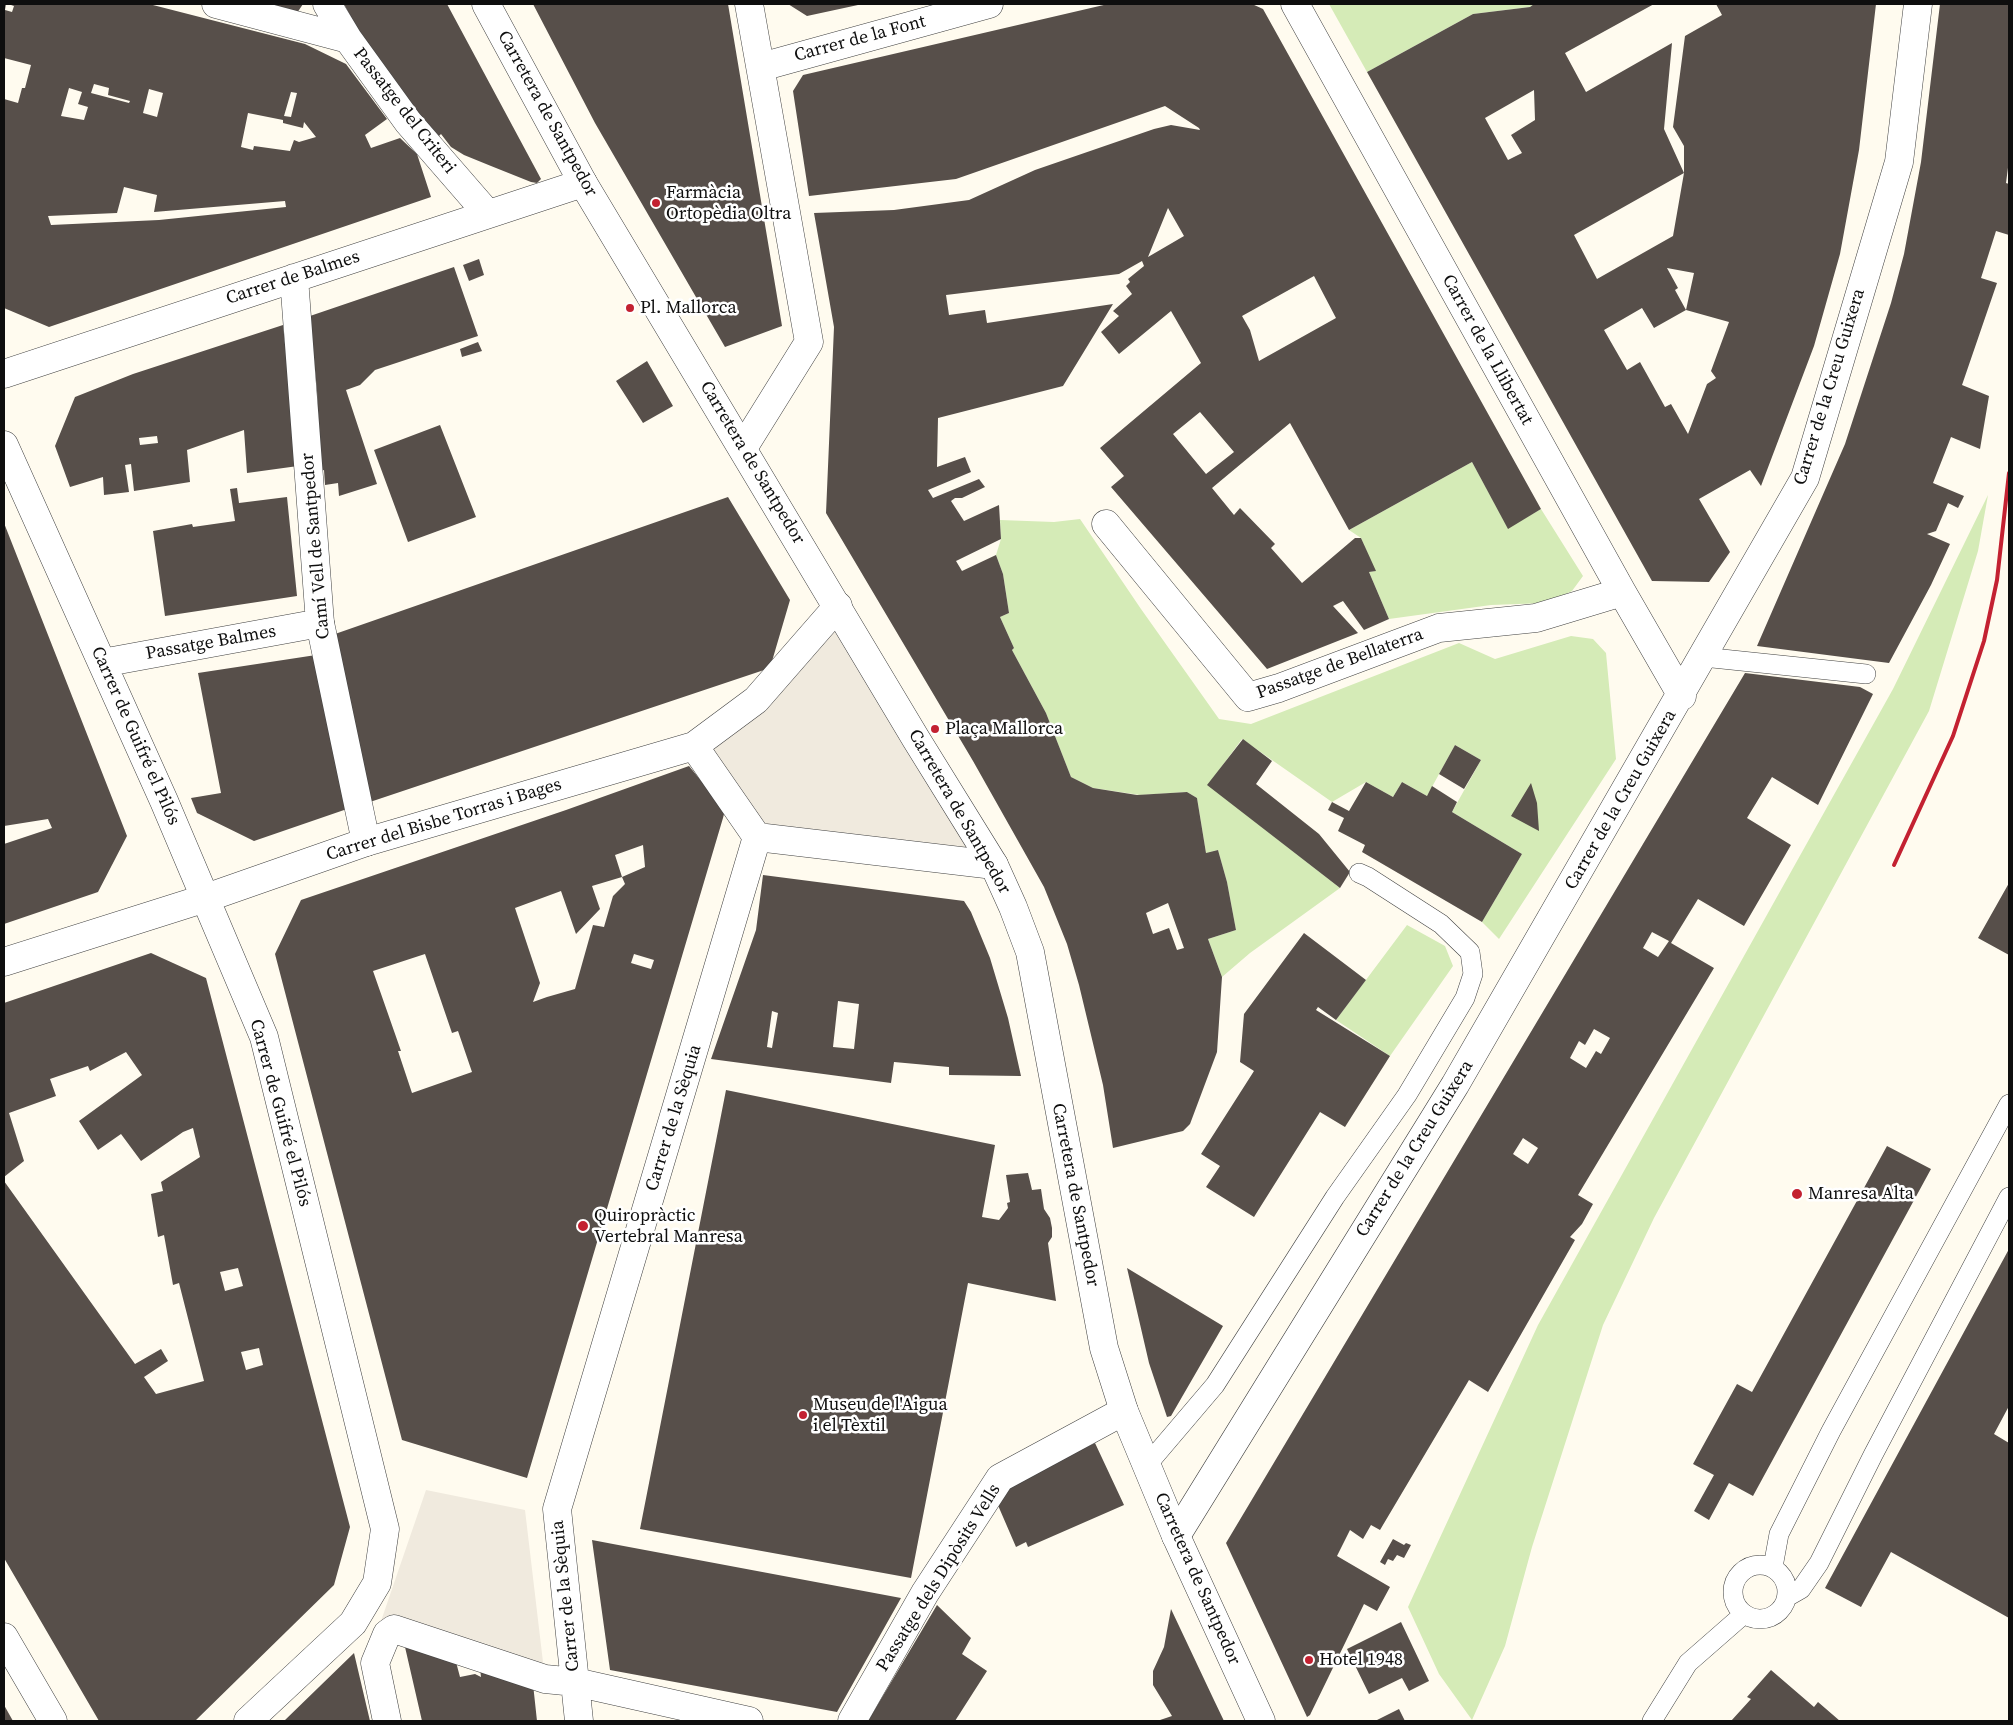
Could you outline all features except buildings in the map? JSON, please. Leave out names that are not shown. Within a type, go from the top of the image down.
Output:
[{"type":"street","points":[[216,4],[348,39]]},
{"type":"street","name":"Passatge del Criteri","points":[[327,4],[348,39],[408,122],[487,213]]},
{"type":"street","name":"Carretera de Santpedor","points":[[486,4],[583,183],[916,739],[994,865],[1014,907],[1030,952],[1104,1348],[1124,1411],[1176,1536],[1261,1721]]},
{"type":"street","points":[[743,448],[809,342],[750,4]]},
{"type":"street","name":"Carrer de la Font","points":[[761,67],[989,4]]},
{"type":"street","name":"Carrer de la Llibertat","points":[[1295,4],[1622,592],[1682,696]]},
{"type":"street","name":"Carrer de la Creu Guixera","points":[[1176,1536],[1456,1085],[1806,478],[1898,162],[1918,4]]},
{"type":"street","name":"Carrer de Balmes","points":[[4,374],[487,213],[583,183]]},
{"type":"street","name":"Camí Vell de Santpedor","points":[[294,278],[320,623],[366,842]]},
{"type":"street","name":"Carrer de Guifré el Pilós","points":[[4,445],[206,898],[264,1037],[385,1529],[377,1583],[353,1623],[252,1718]]},
{"type":"street","name":"Passatge de Bellaterra","points":[[1106,524],[1248,697],[1279,688],[1438,628],[1536,618],[1622,592]]},
{"type":"street","name":"Carrer del Bisbe Torras i Bages","points":[[4,962],[206,898],[366,842],[694,746],[756,700],[838,606]]},
{"type":"street","name":"Passatge Balmes","points":[[102,663],[320,623]]},
{"type":"street","points":[[694,746],[757,837],[994,865]]},
{"type":"street","name":"Carrer de la Sèquia","points":[[579,1721],[557,1509],[757,837]]},
{"type":"street","name":"Passatge dels Dipòsits Vells","points":[[852,1721],[925,1594],[1000,1478],[1124,1411]]},
{"type":"street","points":[[387,1721],[375,1663],[387,1634],[394,1629],[545,1679],[575,1682],[749,1721]]},
{"type":"street","points":[[4,1637],[53,1721]]},
{"type":"lane","points":[[1704,657],[1866,674]]},
{"type":"lane","points":[[1147,1465],[1214,1385],[1335,1197],[1407,1095],[1465,998],[1473,974],[1470,952],[1441,924],[1359,873]]},
{"type":"lane","points":[[1773,1567],[1779,1534],[1831,1431],[2009,1104]]},
{"type":"lane","points":[[1787,1597],[1801,1589],[1819,1563],[1873,1455],[2009,1197]]},
{"type":"lane","points":[[1766,1565],[1773,1567],[1779,1571],[1787,1583],[1787,1597],[1783,1607],[1770,1617],[1754,1618],[1744,1614],[1739,1609],[1734,1597],[1736,1577],[1746,1568],[1753,1566],[1766,1565]]},
{"type":"lane","points":[[1652,1721],[1688,1663],[1744,1614]]},
{"type":"green space","points":[[1329,4],[1534,4],[1530,7],[1473,14],[1367,72]]},
{"type":"green space","points":[[1472,462],[1508,528],[1541,509],[1583,576],[1572,591],[1546,603],[1491,605],[1389,619],[1369,572],[1375,571],[1361,538],[1349,530]]},
{"type":"green space","points":[[1988,495],[1978,551],[1929,711],[1654,1218],[1603,1325],[1532,1547],[1505,1646],[1472,1720],[1439,1674],[1408,1607],[1538,1325],[1893,689]]},
{"type":"green space","points":[[1080,519],[1219,719],[1251,724],[1459,643],[1495,659],[1571,636],[1593,639],[1606,653],[1616,759],[1499,939],[1482,922],[1522,854],[1452,812],[1481,760],[1455,745],[1427,796],[1402,782],[1393,797],[1366,782],[1332,802],[1242,739],[1208,785],[1340,888],[1250,953],[1222,977],[1208,939],[1236,930],[1227,882],[1218,850],[1206,853],[1197,798],[1187,792],[1140,795],[1093,788],[1071,777],[1046,713],[1012,650],[1014,648],[1000,617],[1009,613],[1003,574],[996,555],[1001,539],[1000,520],[1054,522]]},
{"type":"green space","points":[[1407,925],[1445,946],[1453,966],[1390,1056],[1336,1020]]},
{"type":"shaded area","name":"Plaça Mallorca","points":[[838,606],[994,865],[757,837],[694,746]]},
{"type":"shaded area","points":[[426,1490],[525,1510],[545,1679],[380,1624]]},
{"type":"railway","points":[[1894,865],[1953,736],[1984,641],[1997,580],[2009,473]]},
{"type":"place","name":"Farmàcia Ortopèdia Oltra","points":[[656,203]]},
{"type":"place","name":"Pl. Mallorca","points":[[630,308]]},
{"type":"place","name":"Plaça Mallorca","points":[[935,729]]},
{"type":"place","name":"Manresa Alta","points":[[1797,1194]]},
{"type":"place","name":"Quiropràctic Vertebral Manresa","points":[[583,1226]]},
{"type":"place","name":"Museu de l'Aigua i el Tèxtil","points":[[803,1415]]},
{"type":"place","name":"Hotel 1948","points":[[1309,1660]]}]
